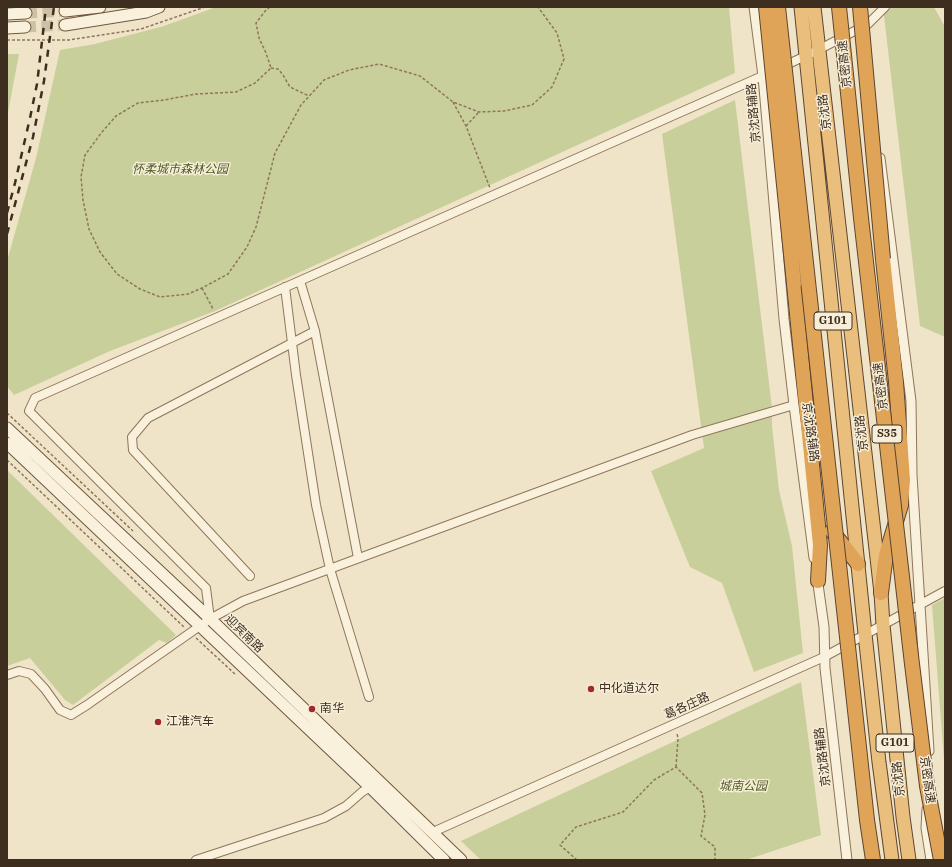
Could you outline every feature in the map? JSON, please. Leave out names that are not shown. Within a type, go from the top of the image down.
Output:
[{"type":"highway","points":[[766,7],[820,545],[818,581]]},
{"type":"highway","points":[[778,7],[867,820],[873,860]]},
{"type":"highway","name":"京沈路","points":[[801,7],[865,634],[879,762],[892,860]]},
{"type":"highway","name":"京沈路","points":[[814,7],[881,593],[903,817],[909,860]]},
{"type":"highway","name":"京密高速","points":[[839,7],[860,210],[913,672],[927,786],[941,860]]},
{"type":"highway","points":[[860,7],[896,382],[903,480],[901,506],[886,555],[881,593]]},
{"type":"highway","points":[[816,510],[858,564]]},
{"type":"main road","points":[[65,11],[100,7]]},
{"type":"main road","points":[[65,25],[146,12],[159,7]]},
{"type":"main road","points":[[7,14],[26,13]]},
{"type":"main road","points":[[7,28],[25,27]]},
{"type":"main road","name":"迎宾南路","points":[[7,428],[210,619],[461,860]]},
{"type":"main road","name":"迎宾南路","points":[[7,443],[274,698],[370,787],[444,860]]},
{"type":"street","name":"京沈路辅路","points":[[754,7],[763,76],[784,319],[824,627],[824,668],[847,860]]},
{"type":"street","points":[[867,7],[876,119],[911,401],[912,475],[930,762],[926,828],[931,860]]},
{"type":"street","points":[[210,619],[206,588],[29,411],[35,398],[763,76],[868,24],[885,7]]},
{"type":"street","points":[[300,281],[315,331],[358,558]]},
{"type":"street","points":[[285,287],[316,505],[330,569],[368,697]]},
{"type":"street","points":[[250,576],[133,450],[132,438],[148,418],[315,331]]},
{"type":"street","points":[[7,675],[19,671],[31,674],[45,689],[60,710],[71,715],[210,619],[243,601],[692,435],[794,405]]},
{"type":"street","name":"葛各庄路","points":[[433,832],[824,657],[945,591]]},
{"type":"street","points":[[196,860],[324,818],[346,806],[370,787]]},
{"type":"path","points":[[7,40],[69,40],[140,29],[206,7]]},
{"type":"path","points":[[270,7],[256,24],[259,38],[271,68]]},
{"type":"path","points":[[271,68],[255,84],[236,92],[196,94],[138,103],[116,116],[102,132],[85,155],[81,178],[83,200],[89,230],[100,252],[117,274],[140,288],[160,296],[188,294],[228,274],[246,247],[256,227],[274,153],[301,105],[324,80],[349,70],[378,64],[420,76],[453,102],[479,112],[504,111],[532,105],[552,87],[564,59],[557,33],[538,7]]},
{"type":"path","points":[[271,68],[278,69],[290,87],[309,96]]},
{"type":"path","points":[[453,102],[466,126],[490,185],[492,196]]},
{"type":"path","points":[[466,126],[479,112]]},
{"type":"path","points":[[202,288],[218,317]]},
{"type":"path","points":[[676,724],[678,739],[676,767],[702,793],[705,815],[701,836],[714,847],[715,860]]},
{"type":"path","points":[[577,860],[560,845],[576,827],[623,812],[654,780],[676,767]]},
{"type":"green space","name":"怀柔城市森林公园","points":[[216,7],[729,7],[735,73],[215,311],[110,351],[14,395],[7,386],[7,261],[36,158],[60,50],[95,44],[164,26]]},
{"type":"green space","points":[[883,7],[934,7],[945,27],[945,337],[920,326]]},
{"type":"green space","points":[[7,54],[19,54],[7,118]]},
{"type":"green space","points":[[735,100],[772,408],[772,426],[779,490],[792,546],[803,653],[754,672],[722,583],[690,567],[651,471],[704,448],[662,134]]},
{"type":"green space","points":[[7,470],[176,635],[167,643],[159,640],[73,705],[65,700],[30,658],[7,666]]},
{"type":"green space","points":[[945,598],[945,773],[932,605]]},
{"type":"green space","name":"城南公园","points":[[801,682],[821,835],[746,860],[481,860],[461,841]]},
{"type":"tunnel","points":[[26,13],[65,11]]},
{"type":"tunnel","points":[[25,27],[65,25]]},
{"type":"railway","points":[[7,213],[37,84],[46,7]]},
{"type":"railway","points":[[7,234],[33,137],[44,81],[54,7]]},
{"type":"place","name":"中化道达尔","points":[[591,689]]},
{"type":"place","name":"南华","points":[[312,709]]},
{"type":"place","name":"江淮汽车","points":[[158,722]]}]
